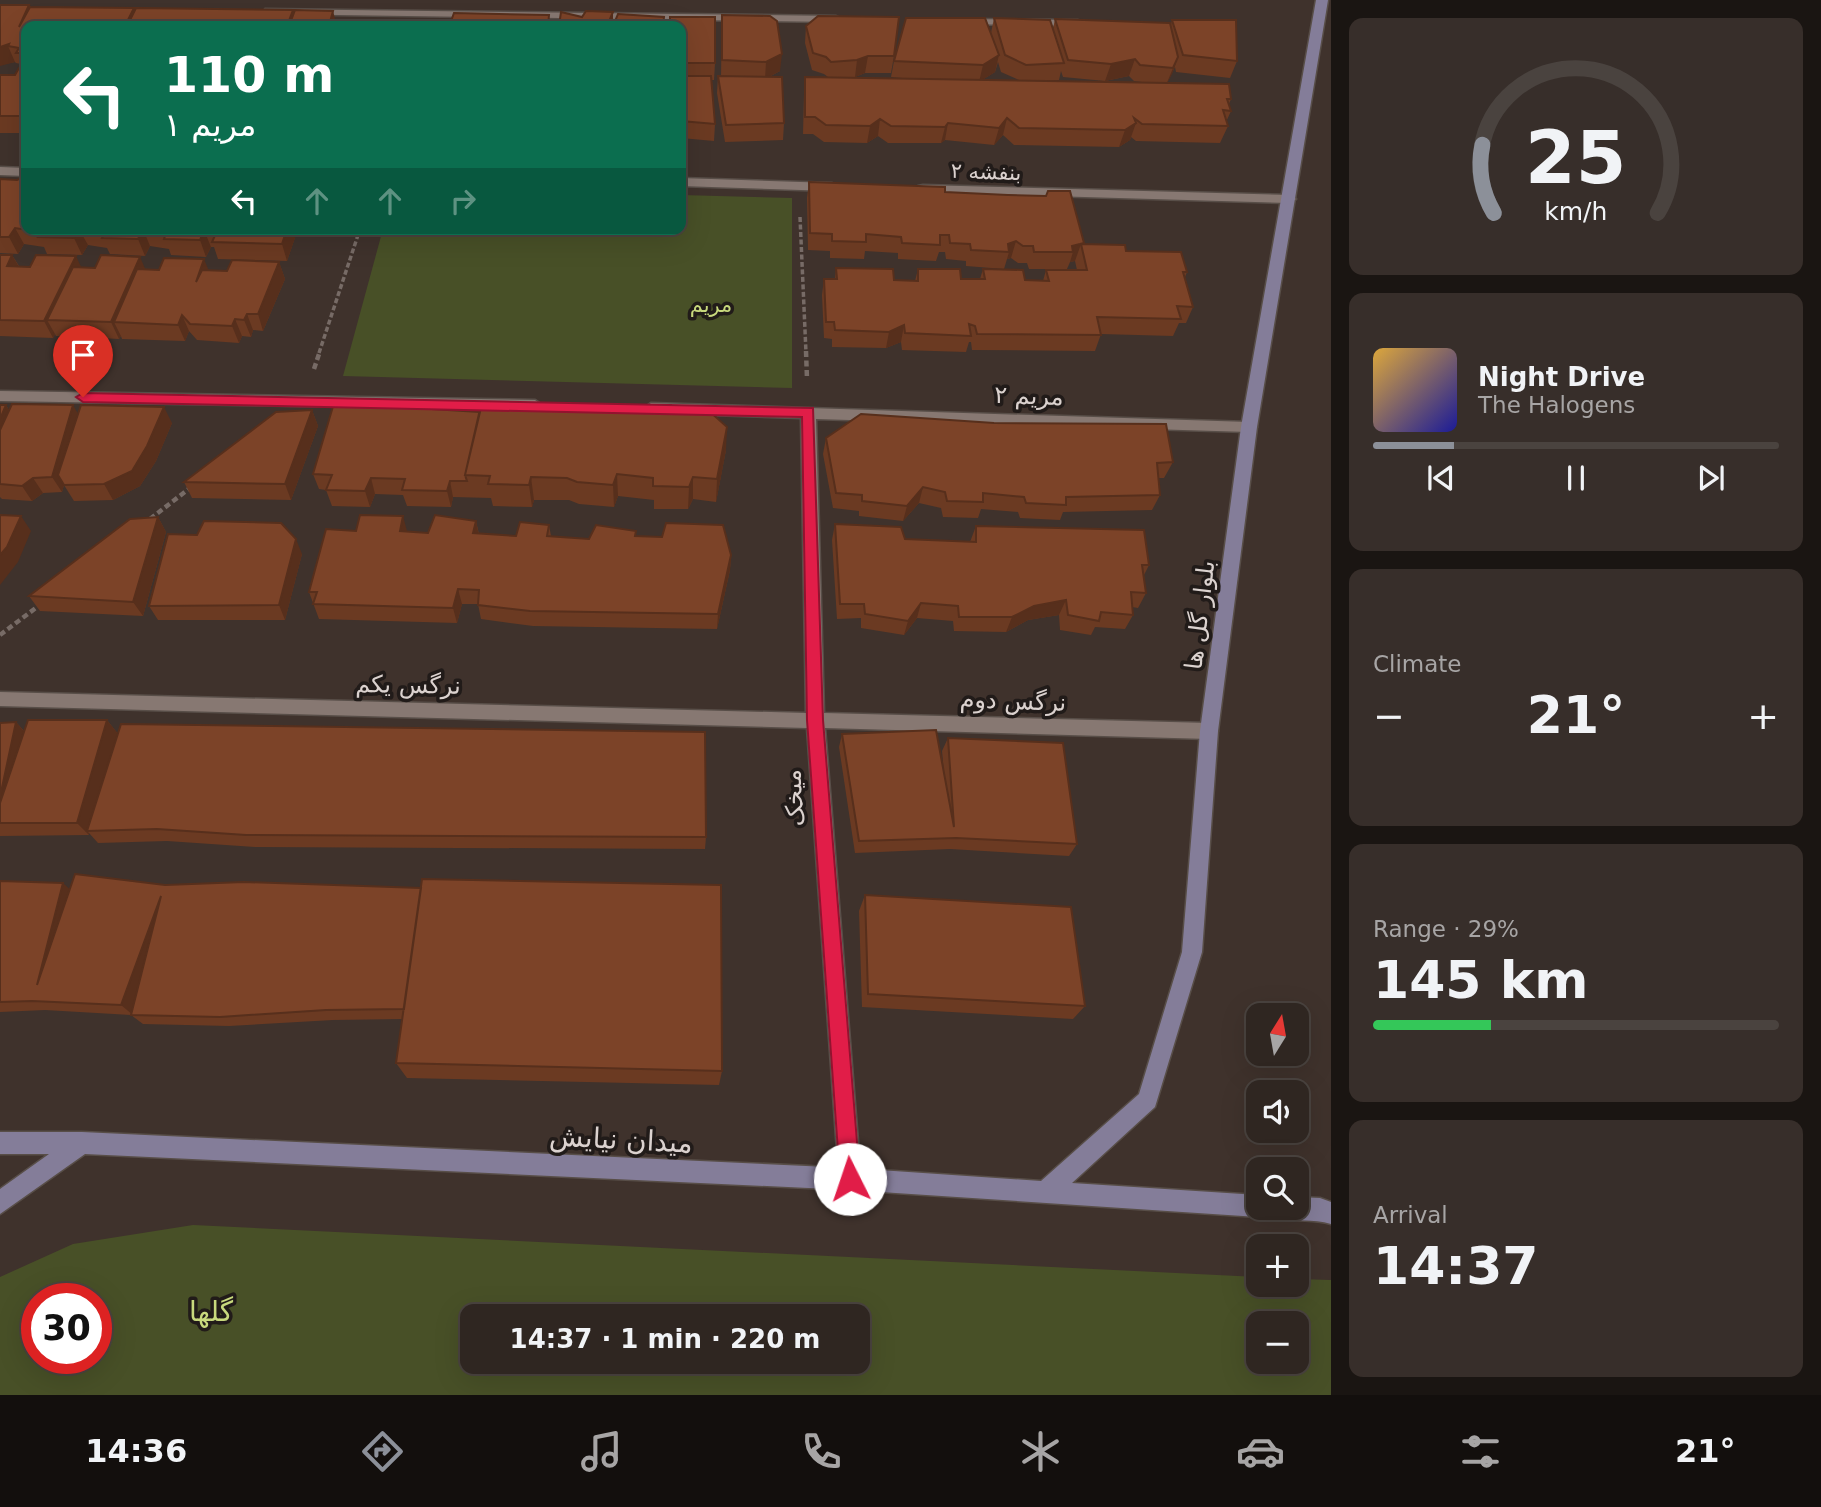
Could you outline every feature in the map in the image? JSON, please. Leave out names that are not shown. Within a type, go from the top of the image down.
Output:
[{"type":"main road","name":"بلوار گل ها","points":[[1047,1191],[1148,1100],[1192,952],[1209,731],[1249,426],[1290,200],[1292,174],[1322,0]]},
{"type":"main road","name":"میدان نیایش","points":[[0,1143],[82,1143],[850,1179],[1246,1205]]},
{"type":"main road","points":[[0,1203],[82,1143]]},
{"type":"main road","points":[[1309,1209],[1331,1213]]},
{"type":"street","points":[[429,21],[434,0]]},
{"type":"street","points":[[251,11],[849,19]]},
{"type":"street","points":[[947,21],[1086,23]]},
{"type":"street","points":[[0,171],[21,172]]},
{"type":"street","points":[[686,182],[840,187]]},
{"type":"street","name":"بنفشه ۲","points":[[908,189],[1290,200]]},
{"type":"street","points":[[0,396],[549,406]]},
{"type":"street","name":"مریم ۲","points":[[631,408],[1249,426]]},
{"type":"street","name":"میخک","points":[[808,412],[815,720],[850,1179]]},
{"type":"street","name":"نرگس یکم","points":[[0,699],[815,720]]},
{"type":"street","name":"نرگس دوم","points":[[815,720],[1209,731]]},
{"type":"path","points":[[799,186],[808,412]]},
{"type":"path","points":[[304,400],[358,235]]},
{"type":"path","points":[[141,526],[195,484]]},
{"type":"path","points":[[0,635],[43,602]]},
{"type":"green space","name":"مریم","points":[[686,195],[792,198],[792,388],[343,376],[381,235],[686,235]]},
{"type":"green space","name":"گلها","points":[[193,1225],[1246,1276],[1246,1297],[1309,1297],[1309,1279],[1331,1280],[1331,1395],[0,1395],[0,1277],[73,1244]]},
{"type":"building","points":[[0,5],[29,5],[19,27],[21,23],[21,53],[16,53],[19,48],[8,46],[9,44],[0,47]]},
{"type":"building","points":[[30,7],[134,8],[128,21],[22,21]]},
{"type":"building","points":[[136,8],[293,10],[289,21],[130,21]]},
{"type":"building","points":[[295,10],[333,11],[330,21],[291,21]]},
{"type":"building","points":[[586,11],[613,12],[609,21],[560,21],[561,12],[582,17]]},
{"type":"building","points":[[454,13],[549,15],[548,21],[451,21]]},
{"type":"building","points":[[618,14],[664,17],[664,21],[615,21]]},
{"type":"building","points":[[722,15],[770,16],[777,21],[782,54],[766,62],[722,60]]},
{"type":"building","points":[[818,16],[899,17],[894,56],[868,56],[857,60],[831,62],[826,57],[813,53],[806,26]]},
{"type":"building","points":[[670,17],[715,17],[715,63],[686,63],[686,21],[670,21]]},
{"type":"building","points":[[906,18],[985,18],[999,55],[983,65],[894,61]]},
{"type":"building","points":[[994,18],[1050,20],[1064,63],[1026,65],[1005,55]]},
{"type":"building","points":[[1055,19],[1170,23],[1178,57],[1173,68],[1140,65],[1135,59],[1111,64],[1068,60]]},
{"type":"building","points":[[1172,20],[1236,20],[1237,61],[1183,55]]},
{"type":"building","points":[[21,68],[21,116],[0,116],[0,75],[15,75]]},
{"type":"building","points":[[686,76],[711,76],[715,124],[686,121]]},
{"type":"building","points":[[718,76],[782,77],[784,123],[726,125]]},
{"type":"building","points":[[805,77],[1229,84],[1231,99],[1227,99],[1231,111],[1223,110],[1228,126],[1142,124],[1134,118],[1136,123],[1125,130],[1019,128],[1007,118],[999,128],[948,123],[945,127],[891,126],[880,119],[870,126],[826,125],[815,117],[805,117]]},
{"type":"building","points":[[21,178],[21,229],[15,228],[9,237],[0,237],[0,179]]},
{"type":"building","points":[[809,182],[945,187],[945,192],[1008,195],[1046,196],[1048,191],[1070,191],[1084,243],[1072,246],[1073,252],[1034,252],[1033,246],[1023,246],[1016,241],[1008,244],[1009,252],[971,250],[970,244],[950,243],[949,235],[940,235],[940,245],[902,243],[901,237],[866,234],[866,242],[832,241],[832,234],[810,233]]},
{"type":"building","points":[[39,235],[76,235],[74,238],[38,237]]},
{"type":"building","points":[[104,235],[140,235],[138,239],[102,238]]},
{"type":"building","points":[[165,235],[202,235],[200,240],[164,239]]},
{"type":"building","points":[[215,235],[285,235],[282,244],[212,242]]},
{"type":"building","points":[[1081,244],[1125,245],[1126,251],[1181,252],[1187,272],[1183,272],[1193,307],[1177,306],[1181,319],[1097,317],[1101,335],[977,334],[975,326],[969,324],[971,336],[905,333],[904,325],[889,332],[835,330],[834,322],[826,322],[824,279],[837,279],[836,268],[893,269],[894,280],[918,281],[918,269],[960,269],[961,279],[985,279],[983,269],[1023,270],[1025,280],[1049,281],[1046,270],[1087,270]]},
{"type":"building","points":[[0,255],[12,255],[7,266],[30,267],[36,255],[76,256],[44,321],[0,320]]},
{"type":"building","points":[[101,255],[140,257],[111,322],[47,320],[73,267],[95,268]]},
{"type":"building","points":[[164,258],[204,259],[196,282],[202,270],[227,271],[232,260],[279,262],[258,314],[247,314],[244,320],[235,319],[232,326],[190,324],[182,315],[178,325],[114,322],[137,269],[159,270]]},
{"type":"building","points":[[334,403],[480,412],[465,475],[467,481],[450,481],[447,491],[402,490],[405,479],[371,478],[365,491],[326,490],[332,475],[313,474]]},
{"type":"building","points":[[12,404],[73,405],[52,477],[33,478],[22,486],[0,484],[0,430]]},
{"type":"building","points":[[0,405],[6,405],[0,419]]},
{"type":"building","points":[[81,405],[164,407],[147,446],[132,471],[104,484],[64,485],[58,475]]},
{"type":"building","points":[[481,405],[671,405],[673,409],[708,410],[727,427],[717,479],[693,477],[689,487],[653,486],[653,478],[617,474],[613,485],[577,482],[567,478],[531,477],[529,485],[488,484],[490,476],[465,475]]},
{"type":"building","points":[[312,410],[285,484],[184,482],[276,412]]},
{"type":"building","points":[[861,414],[994,423],[1166,424],[1173,462],[1157,463],[1160,495],[1066,497],[1066,505],[1026,503],[1024,497],[983,493],[983,502],[947,501],[945,492],[923,487],[907,506],[862,501],[862,495],[836,493],[826,438]]},
{"type":"building","points":[[0,515],[21,516],[7,547],[0,555]]},
{"type":"building","points":[[360,515],[403,516],[400,531],[428,533],[435,515],[476,521],[473,533],[516,536],[520,522],[549,525],[547,536],[589,539],[596,525],[636,531],[635,536],[662,537],[666,523],[723,525],[731,555],[718,614],[530,611],[478,605],[479,590],[458,589],[453,608],[313,604],[317,592],[309,592],[326,529],[356,531]]},
{"type":"building","points":[[158,517],[133,602],[29,596],[130,519]]},
{"type":"building","points":[[204,521],[281,523],[296,539],[279,605],[149,606],[168,534],[197,535]]},
{"type":"building","points":[[835,524],[901,527],[905,539],[976,542],[976,526],[1144,530],[1149,565],[1142,565],[1146,593],[1131,592],[1133,615],[1101,612],[1099,621],[1068,615],[1066,600],[1034,606],[1012,617],[959,617],[958,606],[921,603],[908,621],[865,614],[864,604],[840,604]]},
{"type":"building","points":[[28,720],[107,720],[77,823],[0,823],[0,803]]},
{"type":"building","points":[[16,722],[0,797],[0,723]]},
{"type":"building","points":[[121,724],[705,732],[706,837],[246,835],[157,829],[87,831]]},
{"type":"building","points":[[936,730],[954,827],[948,738],[1063,743],[1077,844],[956,838],[859,841],[842,734]]},
{"type":"building","points":[[75,874],[165,885],[244,882],[421,888],[404,1009],[326,1010],[220,1017],[131,1015],[161,896],[121,1005],[0,1002],[0,881],[63,883],[37,985]]},
{"type":"building","points":[[422,879],[721,885],[722,1071],[396,1063]]},
{"type":"building","points":[[865,895],[1071,907],[1085,1006],[868,994]]},
{"type":"route","points":[[83,397],[808,412],[815,720],[850,1179]]}]
